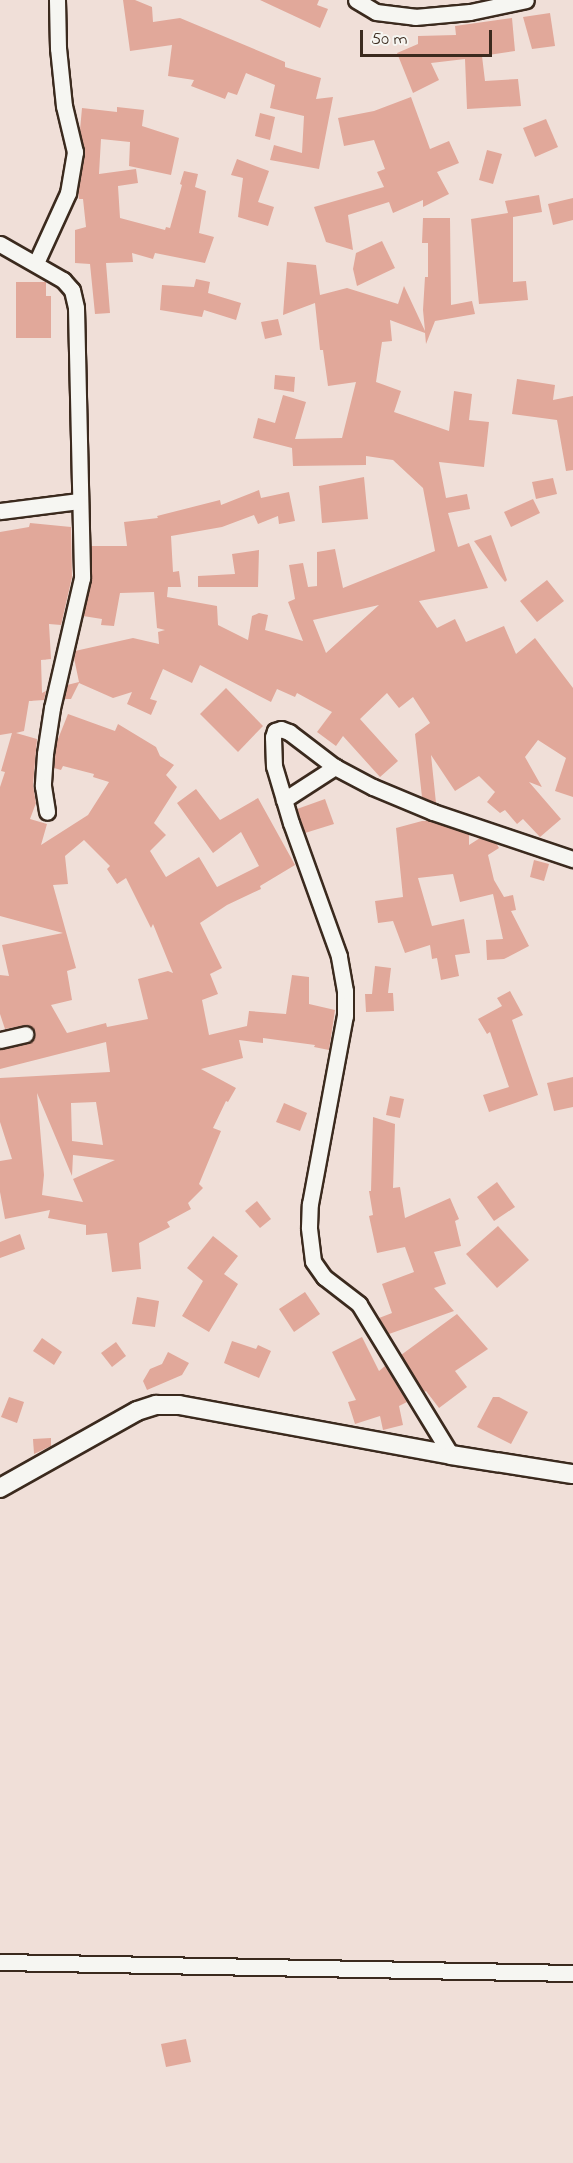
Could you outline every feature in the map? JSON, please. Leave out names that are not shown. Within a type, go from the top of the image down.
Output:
[{"type":"street","points":[[36,264],[68,193],[75,152],[64,106],[58,48],[57,0]]},
{"type":"street","points":[[356,0],[376,12],[415,17],[470,12],[526,0]]},
{"type":"street","points":[[0,244],[63,280],[72,290],[76,308],[82,578],[52,708],[45,754],[43,786],[47,812]]},
{"type":"street","points":[[0,511],[79,501]]},
{"type":"street","points":[[451,1455],[359,1304],[324,1277],[313,1261],[309,1227],[310,1203],[345,1016],[345,991],[339,956],[274,766],[273,737],[275,730],[281,729],[289,732],[335,767],[373,787],[433,812],[573,860]]},
{"type":"street","points":[[284,800],[335,767]]},
{"type":"street","points":[[0,1040],[25,1034]]},
{"type":"street","points":[[0,1488],[137,1411],[156,1405],[179,1405],[206,1409],[451,1455],[573,1474]]},
{"type":"street","points":[[0,1962],[573,1973]]},
{"type":"building","points":[[123,0],[135,0],[152,7],[153,22],[180,18],[285,62],[285,67],[321,78],[316,99],[333,97],[319,169],[270,160],[274,145],[302,153],[304,116],[270,108],[275,85],[246,73],[237,95],[228,92],[225,99],[191,86],[194,80],[168,76],[172,45],[130,51]]},
{"type":"building","points":[[260,0],[319,0],[317,5],[328,9],[320,28]]},
{"type":"building","points":[[550,13],[555,46],[532,49],[523,17]]},
{"type":"building","points":[[512,18],[515,51],[482,56],[485,81],[518,79],[521,106],[467,109],[465,59],[431,63],[439,80],[413,93],[397,53],[418,44],[418,36],[456,35],[455,26]]},
{"type":"building","points":[[411,97],[430,149],[449,141],[459,163],[437,172],[449,194],[423,207],[423,200],[393,213],[389,202],[348,215],[353,250],[326,242],[314,207],[384,187],[377,172],[385,169],[374,140],[344,146],[338,118],[374,111]]},
{"type":"building","points":[[117,107],[144,110],[142,126],[179,138],[171,175],[129,166],[130,142],[101,139],[99,174],[136,169],[138,183],[118,186],[120,218],[165,230],[166,227],[170,228],[184,171],[198,174],[195,187],[206,191],[199,233],[214,237],[205,263],[155,253],[153,259],[132,253],[133,262],[106,263],[110,313],[95,314],[90,264],[75,263],[75,230],[86,227],[83,199],[79,199],[78,193],[85,153],[80,130],[82,108],[117,112]]},
{"type":"building","points":[[260,113],[275,117],[270,140],[255,136]]},
{"type":"building","points":[[546,119],[558,147],[535,157],[523,128]]},
{"type":"building","points":[[487,150],[502,154],[493,184],[479,180]]},
{"type":"building","points":[[237,159],[269,171],[258,202],[274,207],[268,226],[238,217],[243,178],[231,175]]},
{"type":"building","points":[[539,195],[542,212],[513,217],[513,282],[526,281],[528,300],[479,304],[471,219],[508,213],[505,201]]},
{"type":"building","points":[[573,198],[573,220],[553,225],[548,204]]},
{"type":"building","points":[[423,218],[450,218],[451,305],[472,301],[475,314],[435,321],[426,344],[425,333],[390,320],[392,341],[382,342],[376,382],[401,391],[394,412],[449,431],[454,391],[472,394],[469,420],[489,422],[484,467],[439,462],[446,498],[467,494],[470,509],[448,513],[458,547],[469,543],[488,588],[419,601],[437,628],[455,619],[466,642],[504,626],[516,654],[535,638],[573,688],[573,797],[555,791],[566,758],[538,740],[525,757],[542,787],[529,782],[561,819],[540,837],[523,819],[517,824],[505,810],[500,813],[487,802],[495,792],[479,776],[455,791],[431,755],[436,803],[422,797],[415,734],[430,723],[413,697],[399,708],[387,693],[360,719],[398,761],[380,777],[343,736],[336,746],[317,732],[332,712],[297,693],[295,697],[277,689],[271,702],[200,665],[192,683],[163,669],[150,699],[157,701],[151,715],[127,704],[132,692],[113,698],[79,683],[71,699],[64,699],[67,685],[79,682],[74,658],[75,651],[133,638],[159,644],[158,632],[165,630],[157,628],[154,592],[120,593],[114,626],[101,625],[102,619],[83,616],[92,580],[91,546],[127,546],[124,522],[158,518],[157,516],[220,500],[221,505],[259,490],[261,498],[289,492],[295,521],[279,524],[278,516],[258,524],[254,515],[222,527],[171,536],[173,572],[179,571],[181,587],[168,587],[167,597],[217,606],[218,625],[248,640],[252,616],[259,613],[268,615],[265,630],[303,641],[288,602],[295,599],[289,565],[303,563],[308,587],[317,586],[317,552],[335,549],[343,588],[435,551],[423,488],[393,460],[366,456],[366,465],[293,466],[292,448],[253,438],[258,418],[275,423],[283,395],[306,402],[295,439],[342,438],[356,382],[328,386],[323,350],[320,350],[315,303],[283,315],[287,262],[316,265],[320,295],[347,288],[398,304],[404,286],[425,331],[423,310],[425,277],[428,277],[428,243],[422,243]],"holes":[[[379,605],[326,653],[313,620]]]},
{"type":"building","points":[[382,241],[395,268],[357,286],[353,269],[356,253]]},
{"type":"building","points":[[196,279],[210,282],[208,293],[241,303],[236,320],[204,310],[202,317],[160,310],[162,285],[194,287]]},
{"type":"building","points":[[16,282],[46,282],[46,296],[51,296],[51,338],[16,338]]},
{"type":"building","points":[[278,319],[282,335],[265,339],[261,322]]},
{"type":"building","points":[[275,375],[295,377],[294,392],[274,389]]},
{"type":"building","points":[[517,379],[555,385],[553,400],[573,396],[573,470],[566,471],[557,420],[512,414]]},
{"type":"building","points":[[364,477],[368,519],[322,523],[319,486]]},
{"type":"building","points":[[553,478],[557,494],[536,499],[532,482]]},
{"type":"building","points":[[533,499],[540,513],[511,527],[504,512]]},
{"type":"building","points":[[30,523],[71,527],[72,577],[61,625],[49,624],[51,659],[41,660],[42,693],[46,691],[44,700],[29,701],[24,731],[16,733],[37,739],[33,785],[36,803],[30,819],[47,824],[41,845],[88,815],[109,782],[93,777],[94,774],[63,766],[61,770],[54,768],[56,744],[68,714],[115,731],[118,724],[156,747],[160,756],[174,765],[166,775],[177,787],[154,823],[166,835],[150,851],[166,877],[199,857],[217,887],[259,866],[241,832],[213,853],[177,803],[196,789],[220,820],[258,798],[295,865],[260,886],[261,889],[227,905],[200,923],[222,968],[210,974],[218,994],[202,1000],[209,1035],[247,1026],[249,1011],[286,1014],[292,975],[309,977],[309,1004],[335,1010],[329,1050],[314,1047],[315,1045],[263,1038],[263,1043],[239,1040],[243,1058],[201,1069],[236,1088],[228,1102],[226,1101],[213,1128],[221,1131],[199,1184],[203,1188],[188,1203],[191,1209],[167,1222],[170,1227],[139,1243],[141,1269],[112,1272],[107,1233],[86,1235],[86,1225],[48,1218],[50,1210],[5,1219],[0,1192],[0,1161],[12,1159],[0,1122],[0,1078],[110,1072],[106,1042],[0,1069],[0,1050],[32,1041],[35,1032],[27,1025],[5,1029],[0,1014],[0,975],[9,976],[2,945],[63,933],[0,916],[0,787],[5,772],[1,771],[12,733],[0,735],[0,532],[29,527]],"holes":[[[84,840],[110,866],[107,869],[117,884],[126,878],[151,928],[153,924],[173,973],[168,971],[138,979],[148,1019],[107,1027],[106,1023],[67,1033],[51,1005],[72,1000],[67,971],[76,968],[53,885],[68,884],[65,856]],[[37,1093],[72,1176],[73,1155],[115,1160],[73,1179],[83,1202],[42,1195],[44,1175]],[[96,1102],[103,1145],[72,1141],[71,1103]]]},
{"type":"building","points":[[491,535],[507,580],[505,582],[474,541]]},
{"type":"building","points":[[259,550],[258,587],[198,587],[198,576],[235,574],[232,554]]},
{"type":"building","points":[[547,580],[564,601],[537,622],[520,601]]},
{"type":"building","points":[[226,688],[263,726],[238,752],[200,714]]},
{"type":"building","points":[[325,799],[334,824],[305,833],[297,809]]},
{"type":"building","points":[[430,821],[469,834],[469,845],[480,838],[496,843],[499,848],[488,855],[494,880],[504,897],[513,895],[516,910],[511,911],[529,946],[504,959],[487,960],[486,940],[503,939],[493,894],[460,902],[453,874],[418,878],[432,926],[464,919],[470,953],[455,955],[459,976],[441,980],[437,958],[432,959],[430,945],[405,953],[393,921],[378,923],[375,901],[403,897],[396,828]]},
{"type":"building","points":[[534,860],[549,864],[544,881],[530,877]]},
{"type":"building","points":[[375,966],[391,968],[388,993],[393,993],[394,1011],[366,1012],[365,994],[372,994]]},
{"type":"building","points":[[510,991],[523,1015],[512,1020],[538,1095],[489,1112],[483,1095],[509,1087],[490,1032],[487,1034],[478,1019],[502,1006],[497,998]]},
{"type":"building","points":[[573,1077],[573,1107],[554,1111],[547,1083]]},
{"type":"building","points":[[390,1096],[404,1099],[400,1118],[386,1115]]},
{"type":"building","points":[[284,1103],[307,1113],[300,1131],[276,1122]]},
{"type":"building","points":[[373,1117],[395,1124],[393,1188],[400,1187],[405,1218],[450,1198],[459,1219],[455,1221],[461,1246],[434,1252],[446,1284],[434,1288],[454,1311],[389,1334],[379,1318],[392,1313],[382,1284],[414,1272],[405,1247],[377,1253],[369,1216],[373,1215],[369,1191],[371,1191]]},
{"type":"building","points":[[497,1182],[515,1207],[494,1221],[477,1197]]},
{"type":"building","points":[[257,1201],[271,1219],[260,1228],[245,1211]]},
{"type":"building","points":[[498,1226],[529,1260],[497,1288],[466,1254]]},
{"type":"building","points":[[20,1234],[25,1249],[0,1258],[0,1242]]},
{"type":"building","points":[[213,1236],[238,1256],[224,1274],[238,1284],[209,1332],[182,1316],[203,1281],[187,1268]]},
{"type":"building","points":[[305,1292],[320,1314],[294,1332],[279,1309]]},
{"type":"building","points":[[137,1297],[159,1301],[155,1327],[132,1324]]},
{"type":"building","points":[[457,1314],[488,1349],[455,1371],[467,1387],[439,1408],[426,1391],[424,1392],[401,1355]]},
{"type":"building","points":[[362,1337],[379,1371],[385,1366],[407,1402],[399,1406],[403,1425],[383,1430],[380,1416],[355,1424],[348,1402],[356,1400],[332,1352]]},
{"type":"building","points":[[42,1338],[62,1352],[54,1365],[33,1351]]},
{"type":"building","points":[[232,1341],[256,1349],[258,1345],[271,1351],[259,1378],[224,1363]]},
{"type":"building","points":[[116,1342],[126,1356],[112,1367],[101,1353]]},
{"type":"building","points":[[168,1352],[189,1363],[182,1375],[147,1390],[143,1381],[150,1369],[162,1364]]},
{"type":"building","points":[[9,1397],[24,1402],[17,1423],[1,1417]]},
{"type":"building","points":[[493,1397],[499,1397],[528,1412],[511,1444],[477,1427]]},
{"type":"building","points":[[51,1438],[51,1446],[34,1454],[33,1439]]},
{"type":"building","points":[[186,2039],[191,2062],[166,2067],[161,2044]]}]
